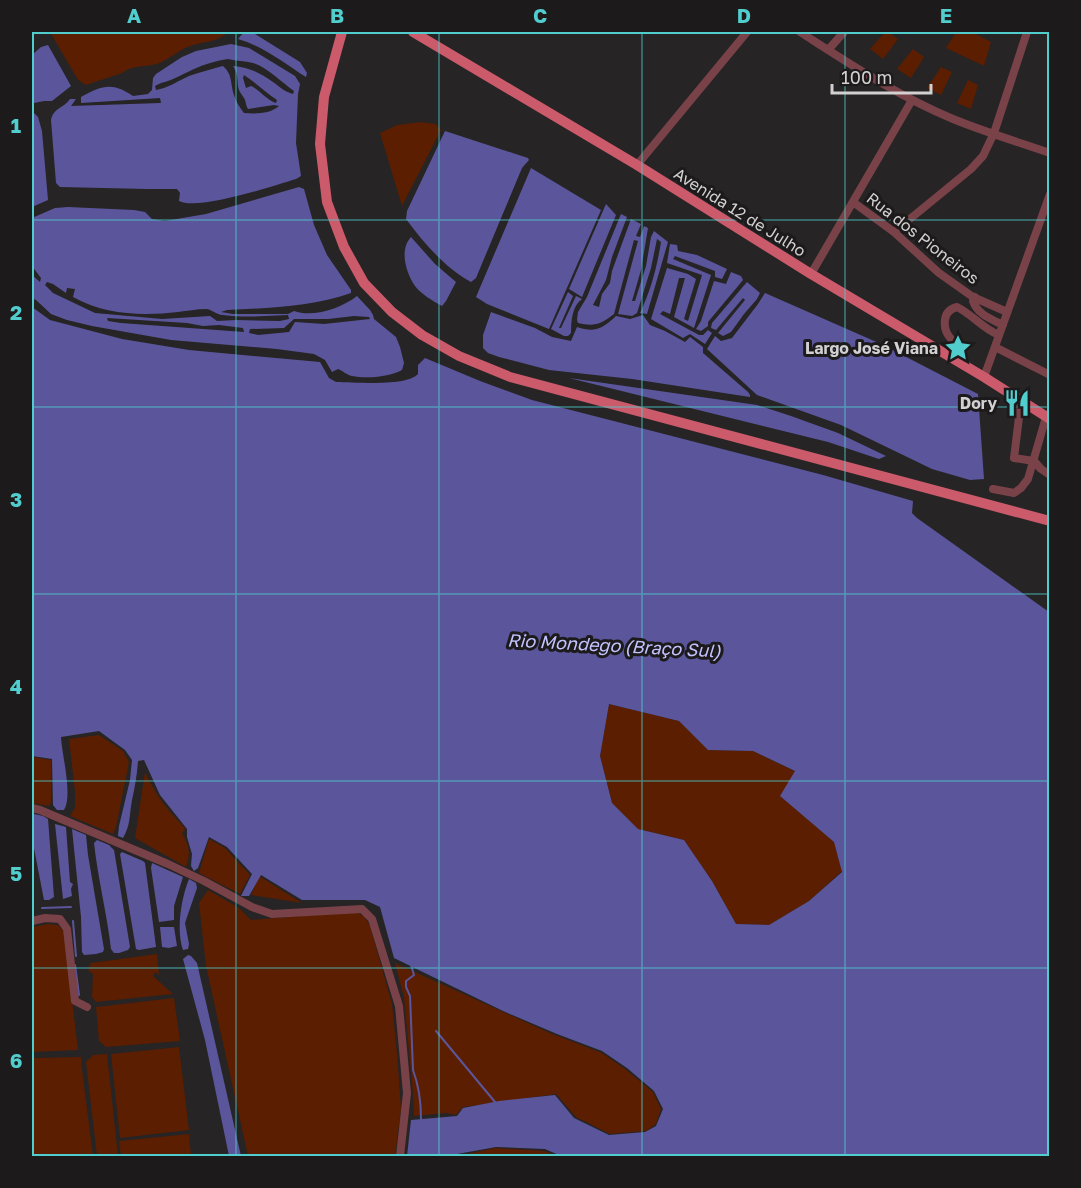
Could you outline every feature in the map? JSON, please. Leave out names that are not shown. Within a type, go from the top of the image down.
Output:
[{"type":"main road","points":[[342,32],[324,97],[320,144],[327,202],[344,247],[364,282],[392,312],[422,335],[459,356],[510,377],[1050,521]]},
{"type":"main road","name":"Avenida 12 de Julho","points":[[413,32],[637,165],[1048,418]]},
{"type":"street","points":[[637,165],[747,32]]},
{"type":"street","points":[[800,32],[879,83],[912,100],[953,119],[1050,153]]},
{"type":"street","points":[[828,50],[844,32]]},
{"type":"street","points":[[894,232],[971,169],[983,156],[994,134],[1027,32]]},
{"type":"street","points":[[812,274],[912,100]]},
{"type":"street","points":[[984,377],[1050,194]]},
{"type":"street","name":"Rua dos Pioneiros","points":[[853,202],[894,232],[939,273],[975,297],[1007,312]]},
{"type":"street","points":[[975,297],[973,301],[975,308],[1003,325]]},
{"type":"street","points":[[952,340],[945,329],[945,316],[947,312],[957,307],[980,322],[987,330],[999,335]]},
{"type":"street","points":[[994,347],[1050,375]]},
{"type":"street","points":[[1021,401],[1014,458],[1034,461],[1050,475]]},
{"type":"street","points":[[993,489],[1014,493],[1028,479],[1048,418]]},
{"type":"street","points":[[32,808],[168,864],[252,907],[272,914],[362,909],[372,919],[399,1006],[407,1093],[400,1156]]},
{"type":"street","points":[[32,921],[45,918],[60,919],[67,929],[75,1001],[87,1007]]},
{"type":"shaded area","points":[[50,32],[225,32],[225,35],[186,48],[157,64],[130,69],[86,85],[78,80]]},
{"type":"shaded area","points":[[885,32],[898,39],[883,59],[870,49]]},
{"type":"shaded area","points":[[956,32],[972,32],[991,42],[984,66],[946,48]]},
{"type":"shaded area","points":[[913,49],[924,57],[911,78],[897,69]]},
{"type":"shaded area","points":[[941,67],[952,72],[941,95],[927,88]]},
{"type":"shaded area","points":[[968,80],[978,85],[971,109],[957,103]]},
{"type":"shaded area","points":[[421,122],[436,124],[441,130],[402,206],[380,133],[397,125]]},
{"type":"shaded area","points":[[609,704],[679,721],[708,750],[753,751],[796,772],[780,796],[834,842],[842,871],[809,901],[769,925],[736,924],[712,881],[684,840],[638,829],[612,803],[600,756]]},
{"type":"shaded area","points":[[99,735],[123,751],[129,762],[113,834],[70,816],[75,808],[75,792],[69,739]]},
{"type":"shaded area","points":[[32,757],[51,760],[51,802],[49,806],[32,803]]},
{"type":"shaded area","points":[[145,772],[162,802],[184,827],[185,830],[182,833],[189,854],[186,867],[135,838]]},
{"type":"shaded area","points":[[209,839],[225,848],[250,875],[240,894],[199,873]]},
{"type":"shaded area","points":[[259,876],[302,903],[251,895]]},
{"type":"shaded area","points":[[208,890],[239,908],[251,920],[355,912],[364,916],[370,926],[392,1004],[401,1109],[395,1156],[248,1156],[206,966],[199,903]]},
{"type":"shaded area","points":[[58,925],[64,932],[78,1050],[32,1052],[32,927]]},
{"type":"shaded area","points":[[157,954],[159,975],[155,972],[153,976],[173,994],[96,1002],[92,997],[93,974],[88,970],[91,963]]},
{"type":"shaded area","points":[[395,963],[550,1033],[602,1053],[653,1092],[661,1109],[656,1124],[646,1131],[610,1134],[576,1117],[556,1094],[463,1107],[456,1115],[447,1113],[414,1116],[404,998]]},
{"type":"shaded area","points":[[174,998],[180,1041],[106,1047],[99,1041],[96,1007]]},
{"type":"shaded area","points":[[179,1047],[189,1130],[120,1138],[111,1054]]},
{"type":"shaded area","points":[[107,1054],[118,1156],[97,1156],[86,1062],[93,1055]]},
{"type":"shaded area","points":[[81,1057],[93,1156],[32,1156],[32,1058]]},
{"type":"shaded area","points":[[189,1134],[191,1156],[121,1156],[119,1141]]},
{"type":"shaded area","points":[[495,1148],[544,1151],[557,1156],[458,1156]]},
{"type":"water","points":[[244,32],[255,34],[300,62],[307,73],[306,77],[265,50],[238,39]]},
{"type":"water","points":[[231,44],[249,48],[295,76],[300,84],[296,143],[301,176],[254,192],[202,203],[179,201],[180,193],[177,189],[60,187],[56,183],[51,120],[56,110],[70,99],[76,99],[71,106],[161,103],[160,98],[81,103],[81,97],[107,87],[119,89],[133,96],[148,94],[152,90],[153,78],[156,74],[196,51]],"holes":[[[228,59],[259,65],[294,91],[293,94],[254,71],[233,66],[248,109],[279,106],[267,112],[244,113],[238,105],[231,79],[223,66],[189,76],[156,90],[155,86],[205,64]],[[244,75],[277,100],[276,103],[251,86],[246,88]]]},
{"type":"water","points":[[48,45],[71,86],[52,101],[34,103],[32,101],[32,55],[41,47]]},
{"type":"water","points":[[32,111],[38,117],[42,131],[48,200],[32,207]]},
{"type":"water","points":[[445,131],[529,160],[522,168],[476,278],[471,282],[435,254],[406,219],[407,211]]},
{"type":"water","points":[[531,168],[601,210],[549,329],[487,304],[476,297]]},
{"type":"water","points":[[299,187],[304,189],[314,225],[327,255],[351,293],[305,304],[221,312],[288,314],[294,311],[310,313],[327,311],[357,296],[370,310],[374,319],[396,337],[404,363],[402,370],[384,376],[358,377],[338,369],[332,372],[325,360],[314,354],[171,340],[92,326],[51,314],[32,298],[32,275],[40,282],[41,278],[32,266],[32,218],[55,208],[68,207],[134,210],[145,212],[152,219],[165,221],[206,214]],"holes":[[[47,282],[66,293],[67,288],[75,289],[73,297],[85,303],[124,313],[151,314],[206,309],[221,315],[247,317],[288,315],[289,319],[217,321],[210,316],[162,319],[95,313],[53,293],[45,285]],[[354,316],[370,319],[324,324],[295,322],[289,332],[258,335],[249,333],[250,329],[284,328],[294,319]],[[107,318],[203,326],[219,325],[243,328],[244,332],[108,321]]]},
{"type":"water","points":[[606,204],[616,215],[582,297],[569,289]]},
{"type":"water","points":[[621,214],[627,217],[606,280],[593,305],[599,307],[602,294],[610,283],[612,271],[631,219],[641,224],[636,236],[640,237],[644,226],[648,228],[641,270],[632,301],[635,301],[646,266],[654,231],[668,242],[647,314],[640,313],[658,260],[661,242],[657,239],[637,313],[632,316],[618,314],[638,241],[634,240],[614,314],[598,324],[578,323],[578,312],[587,297]]},
{"type":"water","points":[[411,237],[435,264],[456,282],[442,306],[420,292],[409,275],[405,262],[405,248]]},
{"type":"water","points":[[670,244],[677,245],[678,251],[697,255],[727,269],[722,279],[715,277],[715,271],[675,256],[673,259],[711,275],[694,328],[674,317],[685,278],[679,278],[670,314],[663,311],[660,314],[699,335],[703,335],[708,330],[712,333],[705,344],[690,334],[683,338],[651,319],[667,268],[688,274],[696,279],[684,319],[688,321],[702,275],[667,263]]},
{"type":"water","points":[[731,272],[741,276],[743,280],[708,322],[708,326],[701,331],[696,329],[701,321],[714,281],[726,284]]},
{"type":"water","points":[[747,282],[760,293],[731,332],[723,336],[718,333],[745,300],[743,298],[716,330],[711,328],[712,323]]},
{"type":"water","points":[[568,292],[573,296],[559,328],[576,296],[582,299],[574,310],[571,333],[564,336],[551,329]]},
{"type":"water","points":[[765,293],[881,344],[978,394],[984,479],[970,480],[932,469],[841,425],[757,395],[707,349],[715,336],[721,341],[732,338]]},
{"type":"water","name":"Rio Mondego (Braço Sul)","points":[[32,307],[50,320],[122,339],[189,350],[320,362],[329,378],[336,382],[403,381],[418,374],[418,365],[425,358],[532,400],[823,475],[913,501],[912,513],[917,518],[1049,612],[1049,1156],[561,1156],[545,1149],[496,1147],[446,1156],[407,1156],[411,1120],[457,1116],[463,1108],[499,1101],[555,1095],[574,1118],[609,1135],[645,1132],[656,1126],[663,1109],[654,1091],[602,1051],[503,1011],[394,958],[380,907],[365,900],[302,900],[261,875],[249,896],[241,896],[252,874],[227,847],[209,837],[198,868],[194,871],[191,866],[192,854],[187,829],[160,795],[144,760],[138,761],[127,828],[123,838],[118,836],[132,760],[125,750],[99,731],[61,737],[67,785],[64,810],[57,810],[53,805],[52,759],[32,756]],"holes":[[[609,704],[679,721],[708,750],[753,751],[795,771],[780,796],[834,842],[842,872],[809,901],[769,925],[736,924],[712,881],[684,840],[638,829],[612,803],[600,756]]]},
{"type":"water","points":[[491,312],[535,328],[552,337],[571,341],[577,327],[594,330],[607,324],[616,316],[630,319],[643,315],[650,325],[685,342],[690,337],[703,347],[703,353],[748,392],[750,397],[632,379],[549,370],[499,357],[488,353],[483,348],[483,335]]},
{"type":"water","points":[[569,378],[757,405],[838,433],[886,456],[879,459],[828,442]]},
{"type":"water","points":[[32,815],[48,819],[54,897],[49,900],[44,900],[32,838]]},
{"type":"water","points":[[55,824],[66,827],[70,882],[73,884],[72,896],[63,899]]},
{"type":"water","points":[[72,829],[86,835],[104,949],[103,952],[96,954],[84,955],[82,952],[81,917]]},
{"type":"water","points":[[97,840],[114,850],[130,947],[119,953],[114,953],[111,949],[94,843]]},
{"type":"water","points":[[122,852],[145,863],[156,947],[136,949],[120,854]]},
{"type":"water","points":[[152,863],[183,877],[174,906],[174,920],[159,922]]},
{"type":"water","points":[[189,879],[196,883],[197,888],[185,923],[188,949],[183,950],[180,915]]},
{"type":"water","points":[[160,927],[174,927],[177,946],[162,947]]},
{"type":"water","points":[[188,955],[197,963],[241,1156],[229,1156],[205,1040],[183,959]]},
{"type":"waterway","points":[[42,908],[71,907]]},
{"type":"waterway","points":[[73,921],[76,956]]},
{"type":"waterway","points":[[75,965],[79,995]]},
{"type":"waterway","points":[[411,965],[414,975],[406,981],[406,987],[410,996],[413,1070],[421,1106],[421,1119]]},
{"type":"waterway","points":[[436,1031],[495,1102]]},
{"type":"place","name":"Largo José Viana","points":[[958,348]]},
{"type":"place","name":"Dory","points":[[1017,403]]}]
